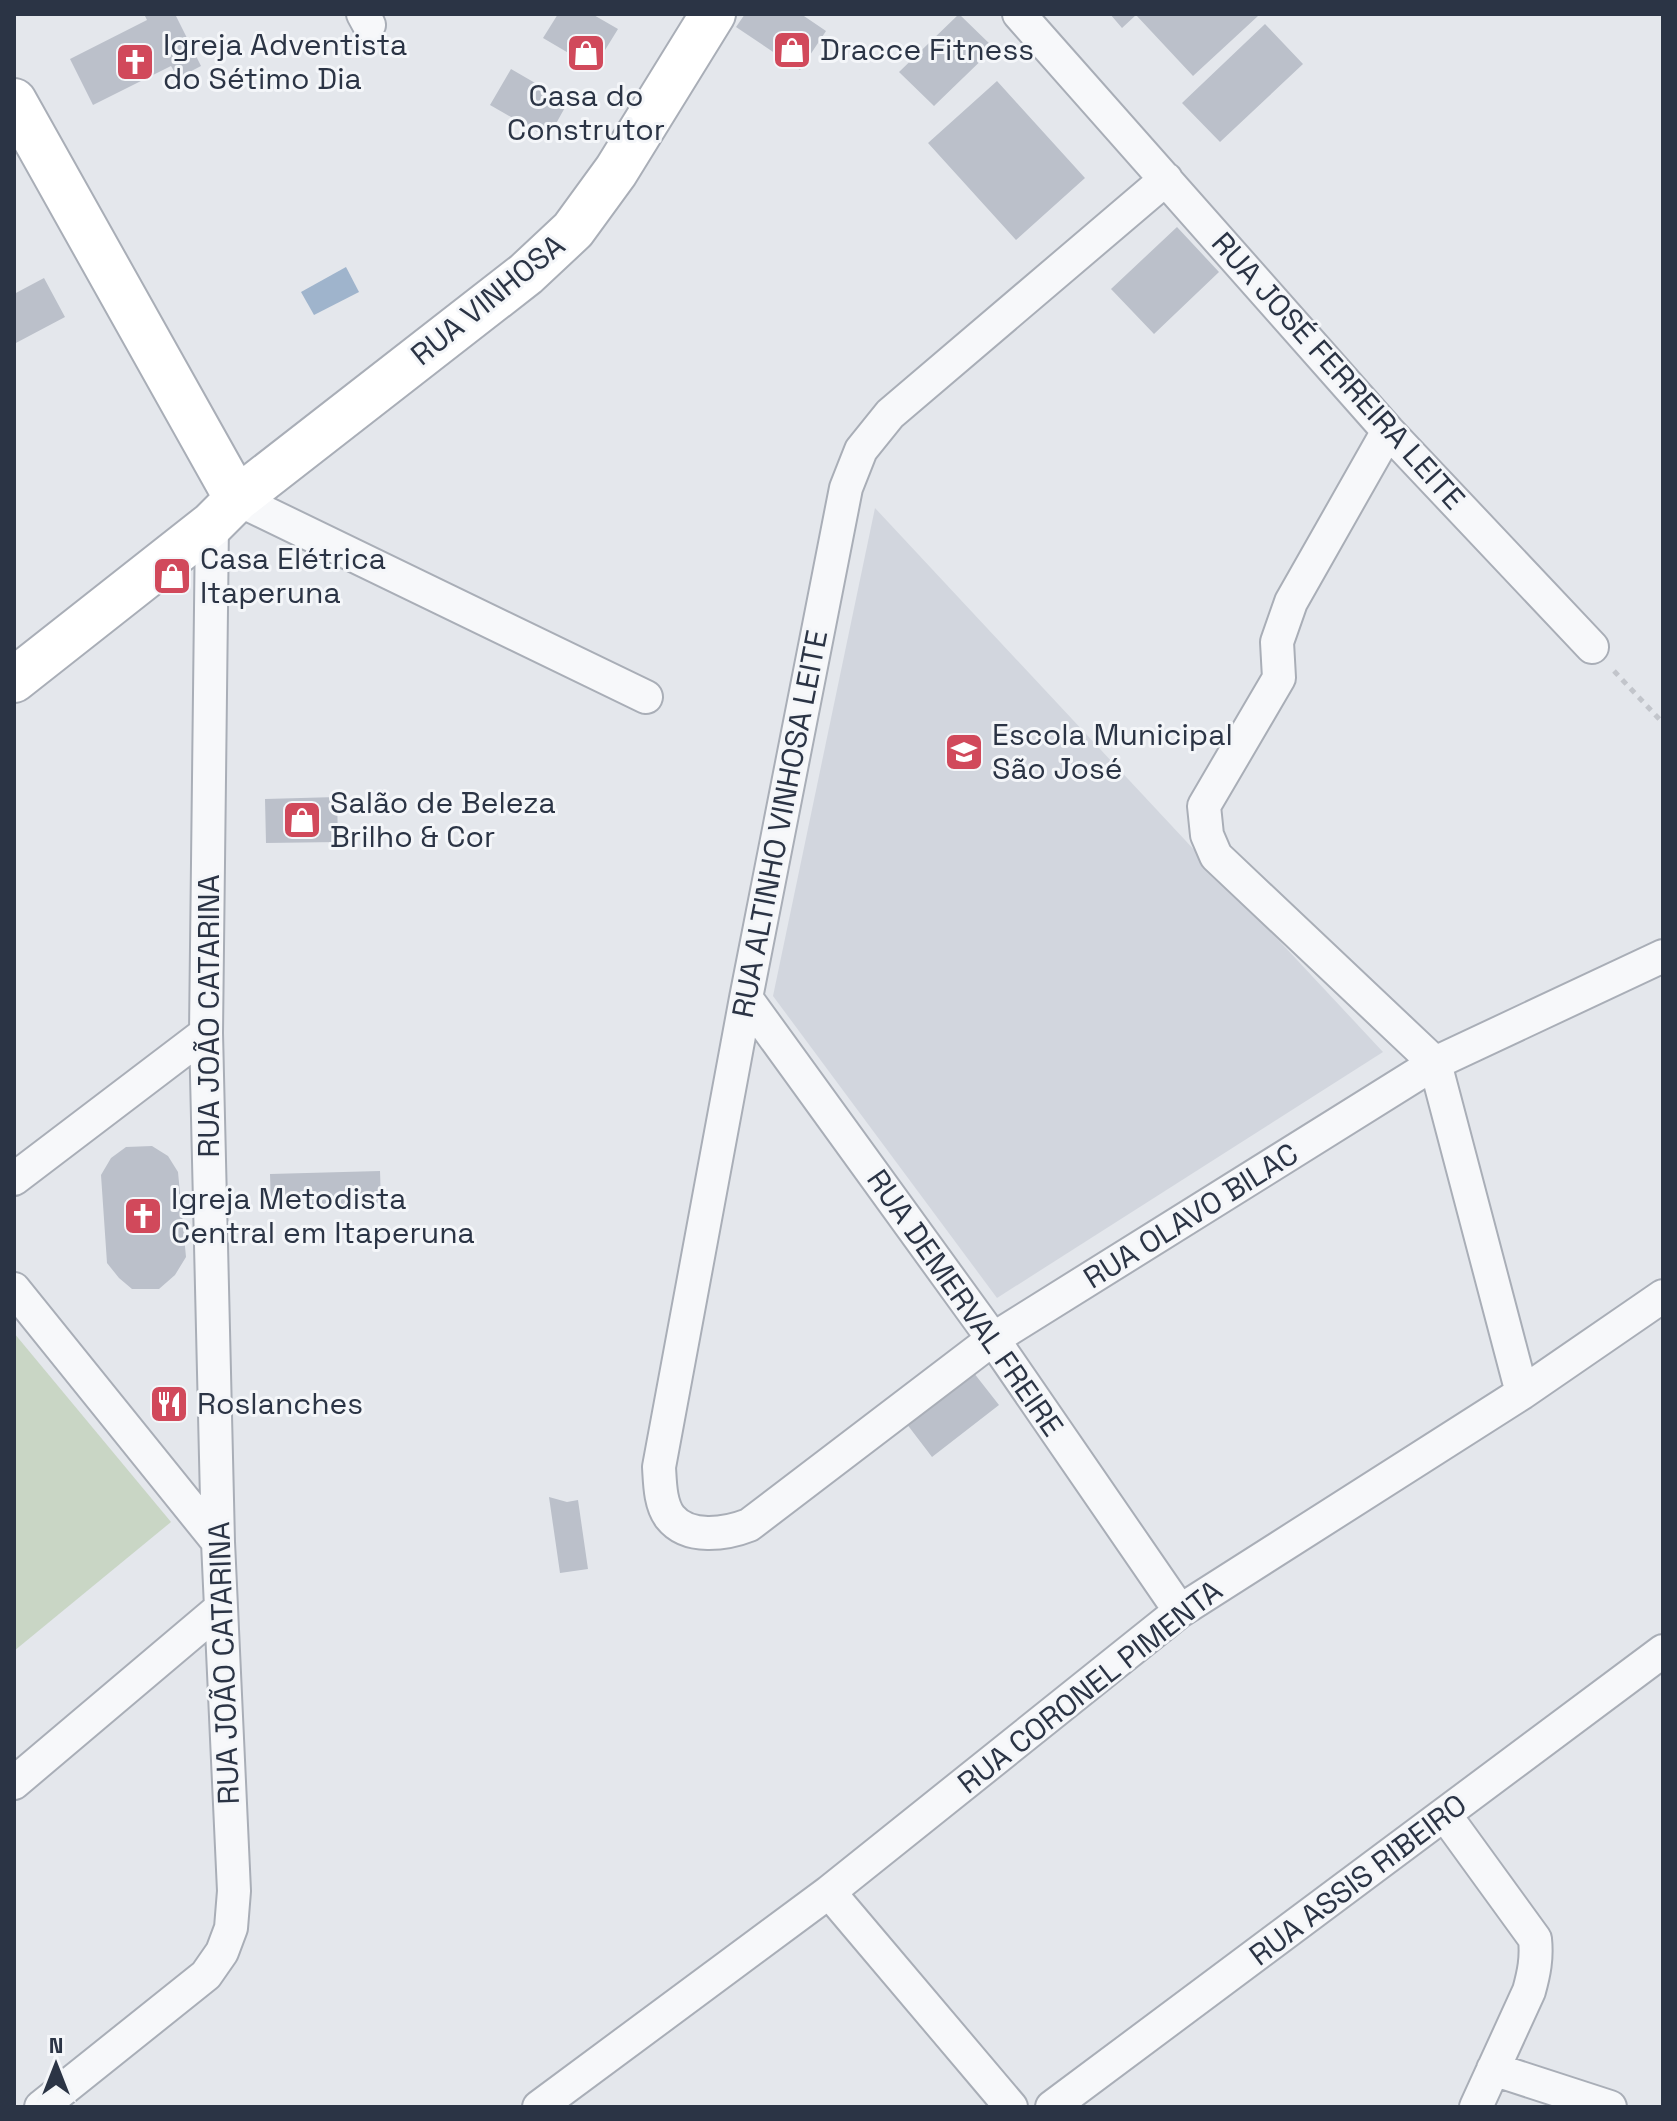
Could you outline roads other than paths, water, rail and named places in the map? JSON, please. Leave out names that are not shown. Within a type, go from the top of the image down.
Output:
[{"type":"main road","name":"RUA VINHOSA","points":[[14,680],[526,274],[573,230],[616,171],[713,14]]},
{"type":"main road","points":[[14,101],[225,512]]},
{"type":"street","name":"RUA JOSÉ FERREIRA LEITE","points":[[1019,14],[1388,431],[1592,647]]},
{"type":"street","name":"RUA ALTINHO VINHOSA LEITE","points":[[749,1525],[732,1532],[706,1533],[686,1529],[670,1517],[661,1495],[659,1467],[746,998],[846,488],[861,450],[890,414],[1166,179]]},
{"type":"street","points":[[1388,431],[1291,602],[1277,642],[1279,678],[1204,806],[1207,835],[1216,856],[1435,1063],[1522,1393]]},
{"type":"street","points":[[225,512],[646,697]]},
{"type":"street","name":"RUA JOÃO CATARINA","points":[[41,2107],[206,1975],[222,1952],[231,1928],[234,1891],[218,1542],[206,1033],[225,512]]},
{"type":"street","name":"RUA OLAVO BILAC","points":[[749,1525],[993,1339],[1435,1063],[1663,956]]},
{"type":"street","name":"RUA DEMERVAL FREIRE","points":[[746,998],[993,1339],[1180,1611]]},
{"type":"street","points":[[14,1179],[206,1033]]},
{"type":"street","points":[[14,1289],[218,1542]]},
{"type":"street","name":"RUA CORONEL PIMENTA","points":[[539,2107],[829,1892],[1180,1611],[1522,1393],[1663,1296]]},
{"type":"street","points":[[14,1783],[221,1608]]},
{"type":"street","name":"RUA ASSIS RIBEIRO","points":[[1052,2107],[1663,1651]]},
{"type":"street","points":[[1445,1815],[1535,1939],[1537,1955],[1529,1991],[1476,2107]]},
{"type":"street","points":[[829,1892],[1011,2107]]},
{"type":"street","points":[[1493,2069],[1610,2107]]},
{"type":"water","points":[[346,267],[359,292],[314,315],[301,292]]},
{"type":"place","name":"Dracce Fitness","points":[[792,50]]},
{"type":"place","name":"Casa do Construtor","points":[[586,53]]},
{"type":"place","name":"Igreja Adventista do Sétimo Dia","points":[[135,62]]},
{"type":"place","name":"Casa Elétrica Itaperuna","points":[[172,576]]},
{"type":"place","name":"Escola Municipal São José","points":[[964,752]]},
{"type":"place","name":"Salão de Beleza Brilho & Cor","points":[[302,820]]},
{"type":"place","name":"Igreja Metodista Central em Itaperuna","points":[[143,1216]]},
{"type":"place","name":"Roslanches","points":[[169,1404]]}]
